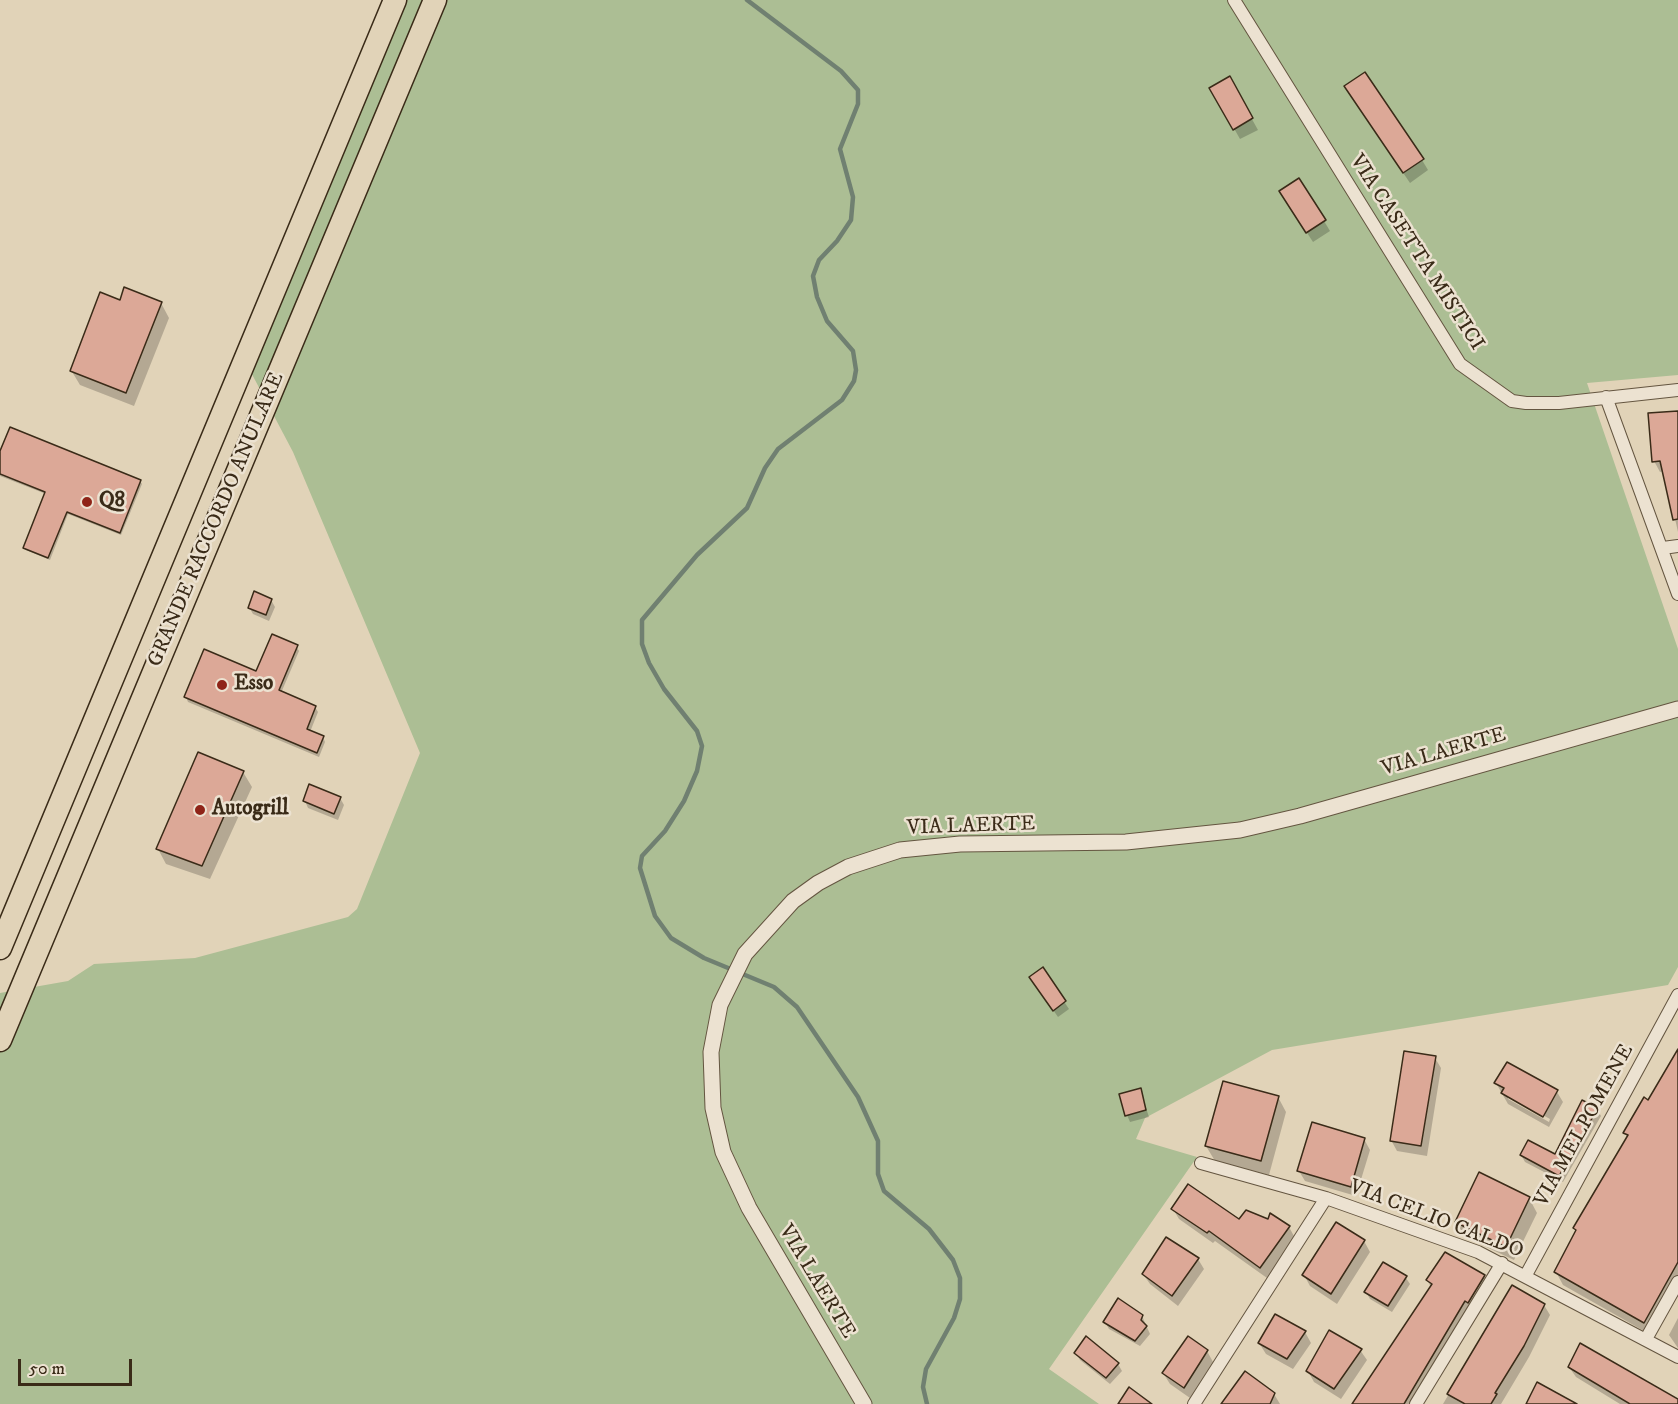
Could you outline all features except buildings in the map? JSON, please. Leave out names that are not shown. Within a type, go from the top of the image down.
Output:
[{"type":"highway","name":"GRANDE RACCORDO ANULARE","points":[[0,948],[395,0]]},
{"type":"highway","name":"GRANDE RACCORDO ANULARE","points":[[0,1040],[435,0]]},
{"type":"street","name":"VIA CASETTA MISTICI","points":[[1234,0],[1460,364],[1512,401],[1559,403],[1678,390]]},
{"type":"street","points":[[1606,397],[1678,594]]},
{"type":"street","points":[[1663,548],[1678,546]]},
{"type":"street","name":"VIA LAERTE","points":[[864,1404],[764,1237],[723,1152],[713,1108],[710,1059],[713,1031],[725,992],[751,946],[785,909],[818,883],[857,863],[884,854],[960,844],[1007,846],[1156,841],[1240,830],[1311,813],[1678,709]]},
{"type":"street","name":"VIA MELPOMENE","points":[[1526,1275],[1678,996]]},
{"type":"street","name":"VIA CELIO CALDO","points":[[1201,1163],[1326,1198],[1423,1231],[1502,1263],[1678,1357]]},
{"type":"street","points":[[1194,1404],[1326,1198]]},
{"type":"street","points":[[1416,1404],[1502,1263]]},
{"type":"street","points":[[1646,1339],[1678,1282]]},
{"type":"green space","points":[[386,0],[1678,0],[1678,375],[1587,383],[1678,649],[1678,967],[1668,985],[1272,1050],[1145,1118],[1136,1139],[1197,1157],[1049,1369],[1099,1404],[0,1404],[0,993],[68,981],[94,964],[195,958],[348,917],[357,909],[420,753],[293,452],[245,361]]},
{"type":"waterway","points":[[747,0],[841,71],[858,90],[858,104],[840,149],[853,197],[851,220],[837,241],[819,260],[813,276],[817,297],[827,321],[853,351],[856,370],[854,381],[842,400],[778,449],[765,468],[747,508],[697,555],[642,620],[642,644],[649,663],[664,689],[697,731],[702,746],[697,771],[684,801],[665,831],[642,856],[640,868],[655,916],[671,938],[704,958],[774,987],[797,1007],[858,1097],[878,1141],[878,1174],[884,1191],[929,1229],[953,1260],[960,1278],[960,1299],[954,1318],[926,1369],[923,1387],[927,1404]]},
{"type":"place","name":"Q8","points":[[87,502]]},
{"type":"place","name":"Esso","points":[[222,685]]},
{"type":"place","name":"Autogrill","points":[[200,810]]}]
